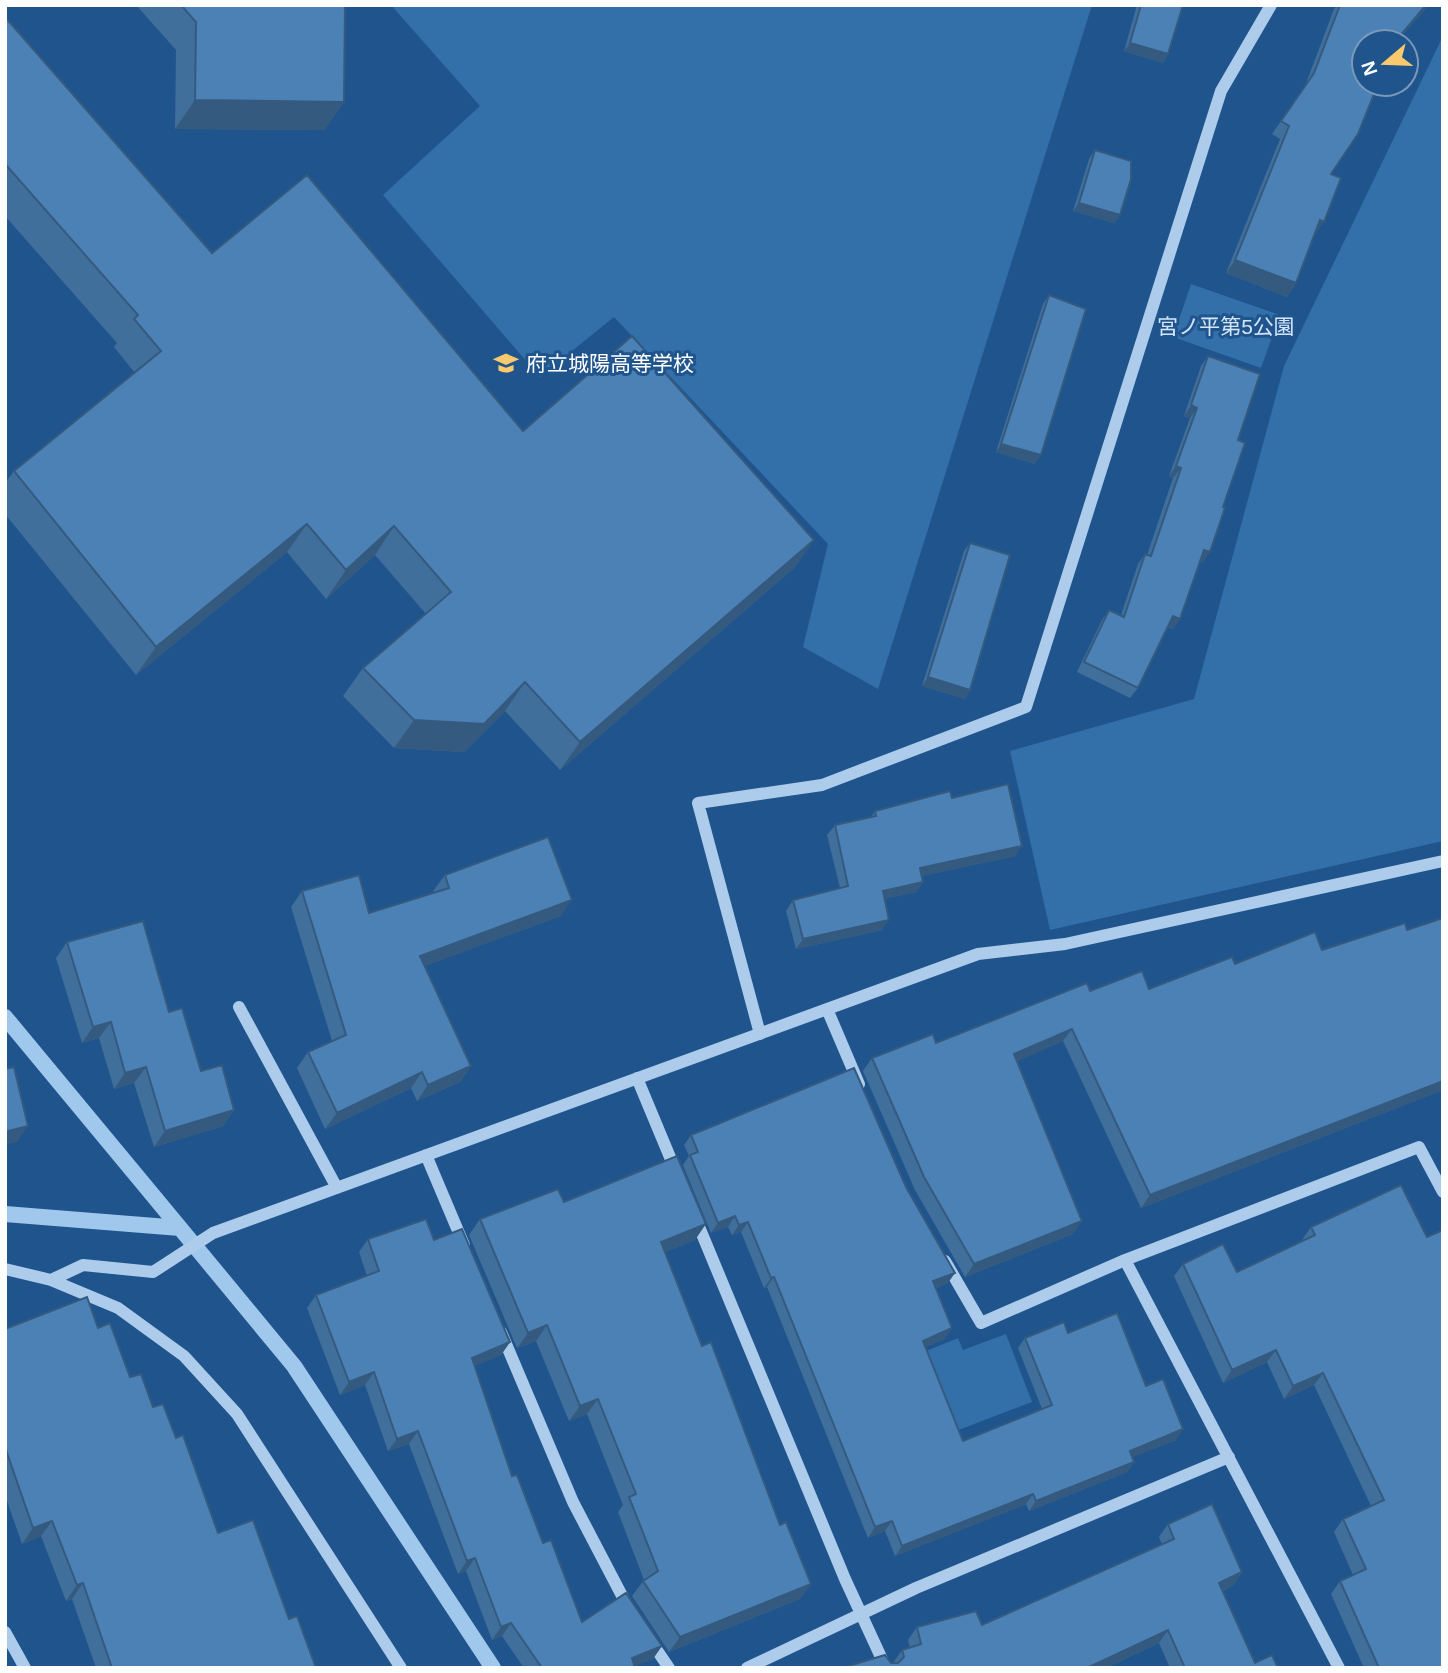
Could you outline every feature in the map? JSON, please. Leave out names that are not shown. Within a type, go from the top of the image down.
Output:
[{"type":"street","points":[[760,1034],[698,803],[822,785],[1026,707],[1221,91],[1271,5]]},
{"type":"street","points":[[51,1280],[83,1265],[153,1272],[213,1233],[978,954],[1065,944],[1443,860]]},
{"type":"street","points":[[239,1007],[337,1188]]},
{"type":"street","points":[[827,1009],[863,1093]]},
{"type":"street","points":[[637,1078],[681,1185]]},
{"type":"street","points":[[940,1252],[981,1323],[1125,1260],[1419,1147],[1443,1192]]},
{"type":"street","points":[[426,1155],[468,1254]]},
{"type":"street","points":[[692,1210],[845,1579],[886,1668]]},
{"type":"street","points":[[1125,1260],[1339,1668]]},
{"type":"street","points":[[5,1269],[51,1280],[118,1308],[184,1356],[237,1414],[401,1668]]},
{"type":"street","points":[[494,1316],[573,1502],[621,1596],[669,1668]]},
{"type":"street","points":[[747,1668],[863,1616],[916,1588],[1229,1457]]},
{"type":"street","points":[[5,1632],[25,1668]]},
{"type":"green space","points":[[391,5],[1092,5],[878,689],[803,647],[828,544],[614,317],[540,377],[383,195],[480,106]]},
{"type":"green space","points":[[1443,36],[1443,841],[1050,930],[1010,751],[1194,699],[1284,366],[1413,98],[1420,98],[1420,84]]},
{"type":"green space","name":"宮ノ平第5公園","points":[[1191,284],[1280,315],[1261,368],[1173,337]]},
{"type":"green space","points":[[1006,1334],[1032,1402],[956,1431],[926,1351],[958,1338],[963,1350]]},
{"type":"building","points":[[181,5],[345,5],[344,102],[195,100],[196,22]]},
{"type":"building","points":[[1141,5],[1183,5],[1168,54],[1130,43]]},
{"type":"building","points":[[1340,5],[1426,5],[1407,28],[1350,28],[1350,98],[1372,98],[1358,134],[1331,174],[1341,178],[1324,222],[1320,220],[1296,283],[1235,260],[1289,126],[1281,121],[1314,73]]},
{"type":"building","points":[[5,17],[212,253],[307,175],[523,431],[632,336],[814,540],[580,742],[525,682],[484,724],[414,720],[363,668],[451,592],[394,526],[346,570],[307,524],[156,647],[14,471],[161,351],[134,319],[138,315],[5,166]]},
{"type":"building","points":[[1095,150],[1131,161],[1131,179],[1120,215],[1079,203]]},
{"type":"building","points":[[1049,295],[1086,309],[1041,455],[1001,444]]},
{"type":"building","points":[[1208,356],[1260,374],[1238,440],[1245,443],[1210,552],[1204,550],[1180,619],[1173,616],[1138,688],[1084,662],[1109,610],[1124,617],[1145,554],[1151,556],[1181,468],[1176,466],[1197,408],[1191,405]]},
{"type":"building","points":[[970,543],[1010,555],[970,690],[928,677]]},
{"type":"building","points":[[1008,784],[1022,846],[920,868],[923,882],[883,891],[889,920],[803,939],[793,900],[848,886],[835,825],[876,816],[875,811],[950,791],[952,798]]},
{"type":"building","points":[[548,837],[572,900],[420,956],[471,1066],[428,1085],[422,1072],[337,1113],[308,1052],[346,1035],[302,891],[359,875],[369,913],[449,888],[445,875]]},
{"type":"building","points":[[1443,918],[1443,1081],[1150,1195],[1072,1029],[1014,1054],[1082,1221],[974,1264],[924,1177],[872,1058],[933,1034],[936,1043],[1087,983],[1090,991],[1142,971],[1149,989],[1232,957],[1235,964],[1315,932],[1322,950],[1405,923],[1407,930]]},
{"type":"building","points":[[143,921],[169,1012],[182,1008],[201,1071],[222,1065],[234,1110],[165,1131],[146,1067],[125,1073],[111,1022],[93,1027],[67,942]]},
{"type":"building","points":[[14,1067],[28,1126],[5,1132],[5,1069]]},
{"type":"building","points":[[854,1068],[906,1187],[955,1273],[933,1281],[952,1328],[923,1341],[963,1441],[1052,1405],[1025,1338],[1064,1322],[1068,1333],[1117,1313],[1146,1386],[1163,1379],[1183,1429],[1130,1451],[1134,1462],[1036,1501],[1033,1494],[902,1546],[892,1521],[875,1527],[774,1277],[771,1278],[748,1222],[739,1225],[735,1216],[718,1223],[690,1155],[698,1152],[691,1135]]},
{"type":"building","points":[[677,1156],[706,1224],[661,1242],[702,1346],[711,1342],[780,1525],[786,1522],[811,1584],[680,1637],[643,1581],[658,1571],[629,1497],[636,1494],[598,1399],[580,1406],[547,1325],[528,1333],[480,1219],[558,1189],[564,1202]]},
{"type":"building","points":[[1401,1185],[1427,1237],[1443,1230],[1443,1668],[1379,1668],[1340,1581],[1366,1569],[1343,1519],[1384,1500],[1323,1373],[1293,1386],[1276,1350],[1232,1370],[1183,1264],[1223,1244],[1237,1272],[1315,1235],[1311,1227]]},
{"type":"building","points":[[426,1219],[434,1240],[462,1229],[510,1342],[472,1358],[512,1476],[517,1475],[543,1543],[551,1540],[582,1622],[626,1593],[662,1646],[632,1658],[635,1668],[542,1668],[511,1623],[501,1627],[475,1558],[467,1561],[418,1431],[397,1439],[374,1372],[349,1382],[316,1295],[379,1271],[368,1239]]},
{"type":"building","points":[[87,1297],[98,1328],[110,1323],[130,1377],[141,1374],[153,1407],[163,1404],[176,1438],[183,1435],[218,1533],[253,1520],[289,1619],[297,1616],[316,1668],[112,1668],[83,1583],[77,1585],[52,1521],[33,1528],[5,1447],[5,1329]]},
{"type":"building","points":[[1212,1504],[1242,1572],[1219,1583],[1255,1663],[1272,1655],[1278,1668],[1185,1668],[1168,1630],[1087,1668],[842,1668],[885,1655],[891,1663],[898,1663],[904,1657],[902,1650],[921,1644],[917,1627],[976,1611],[982,1625],[1174,1539],[1168,1524]]},
{"type":"waterway","points":[[5,1017],[180,1228]]},
{"type":"waterway","points":[[5,1214],[180,1228],[294,1366],[493,1668]]},
{"type":"place","name":"府立城陽高等学校","points":[[506,363]]}]
